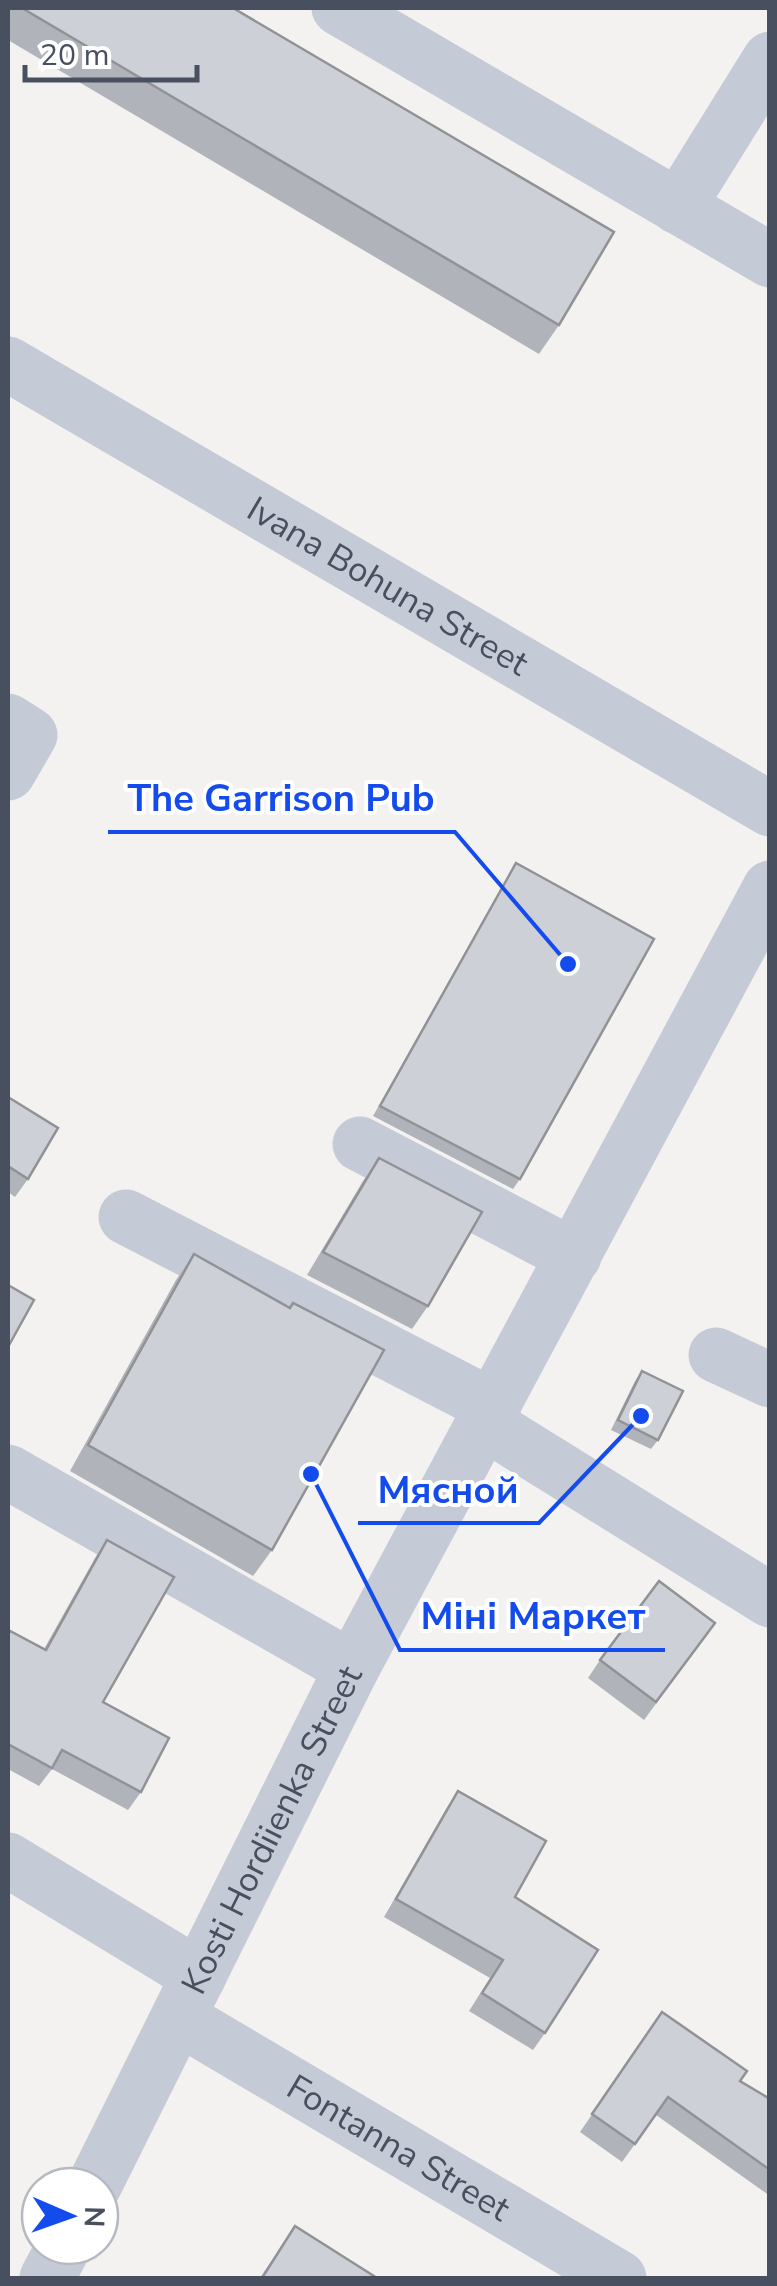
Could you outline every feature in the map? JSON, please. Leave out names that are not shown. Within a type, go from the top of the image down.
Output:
[{"type":"street","points":[[339,8],[770,260]]},
{"type":"street","points":[[678,207],[770,59]]},
{"type":"street","name":"Ivana Bohuna Street","points":[[8,364],[770,809]]},
{"type":"street","points":[[8,721],[30,735],[8,773]]},
{"type":"street","name":"Kosti Hordiienka Street","points":[[104,2166],[352,1668],[770,888]]},
{"type":"street","points":[[360,1144],[574,1256]]},
{"type":"street","points":[[126,1217],[490,1415],[770,1600]]},
{"type":"street","points":[[716,1355],[770,1380]]},
{"type":"street","points":[[8,1472],[352,1668]]},
{"type":"street","name":"Fontanna Street","points":[[8,1860],[189,1997],[619,2278]]},
{"type":"building","points":[[22,8],[233,8],[614,232],[559,325]]},
{"type":"building","points":[[516,863],[654,939],[520,1179],[380,1106]]},
{"type":"building","points":[[8,1097],[58,1128],[28,1179],[8,1166]]},
{"type":"building","points":[[379,1158],[482,1212],[428,1306],[323,1252]]},
{"type":"building","points":[[194,1254],[290,1308],[293,1303],[384,1350],[272,1550],[88,1445]]},
{"type":"building","points":[[8,1285],[34,1300],[8,1347]]},
{"type":"building","points":[[642,1371],[683,1391],[658,1440],[618,1420]]},
{"type":"building","points":[[107,1540],[174,1577],[103,1702],[169,1738],[141,1792],[62,1750],[52,1768],[8,1744],[8,1635],[10,1631],[46,1650]]},
{"type":"building","points":[[659,1581],[715,1623],[656,1702],[600,1660]]},
{"type":"building","points":[[458,1791],[546,1841],[515,1897],[598,1950],[545,2033],[482,1993],[503,1960],[396,1899]]},
{"type":"building","points":[[662,2012],[747,2071],[740,2081],[770,2099],[770,2170],[668,2097],[635,2144],[592,2114]]},
{"type":"building","points":[[295,2226],[377,2278],[262,2278]]},
{"type":"place","name":"The Garrison Pub","points":[[568,964]]},
{"type":"place","name":"Мясной","points":[[641,1416]]},
{"type":"place","name":"Міні Маркет","points":[[311,1474]]}]
